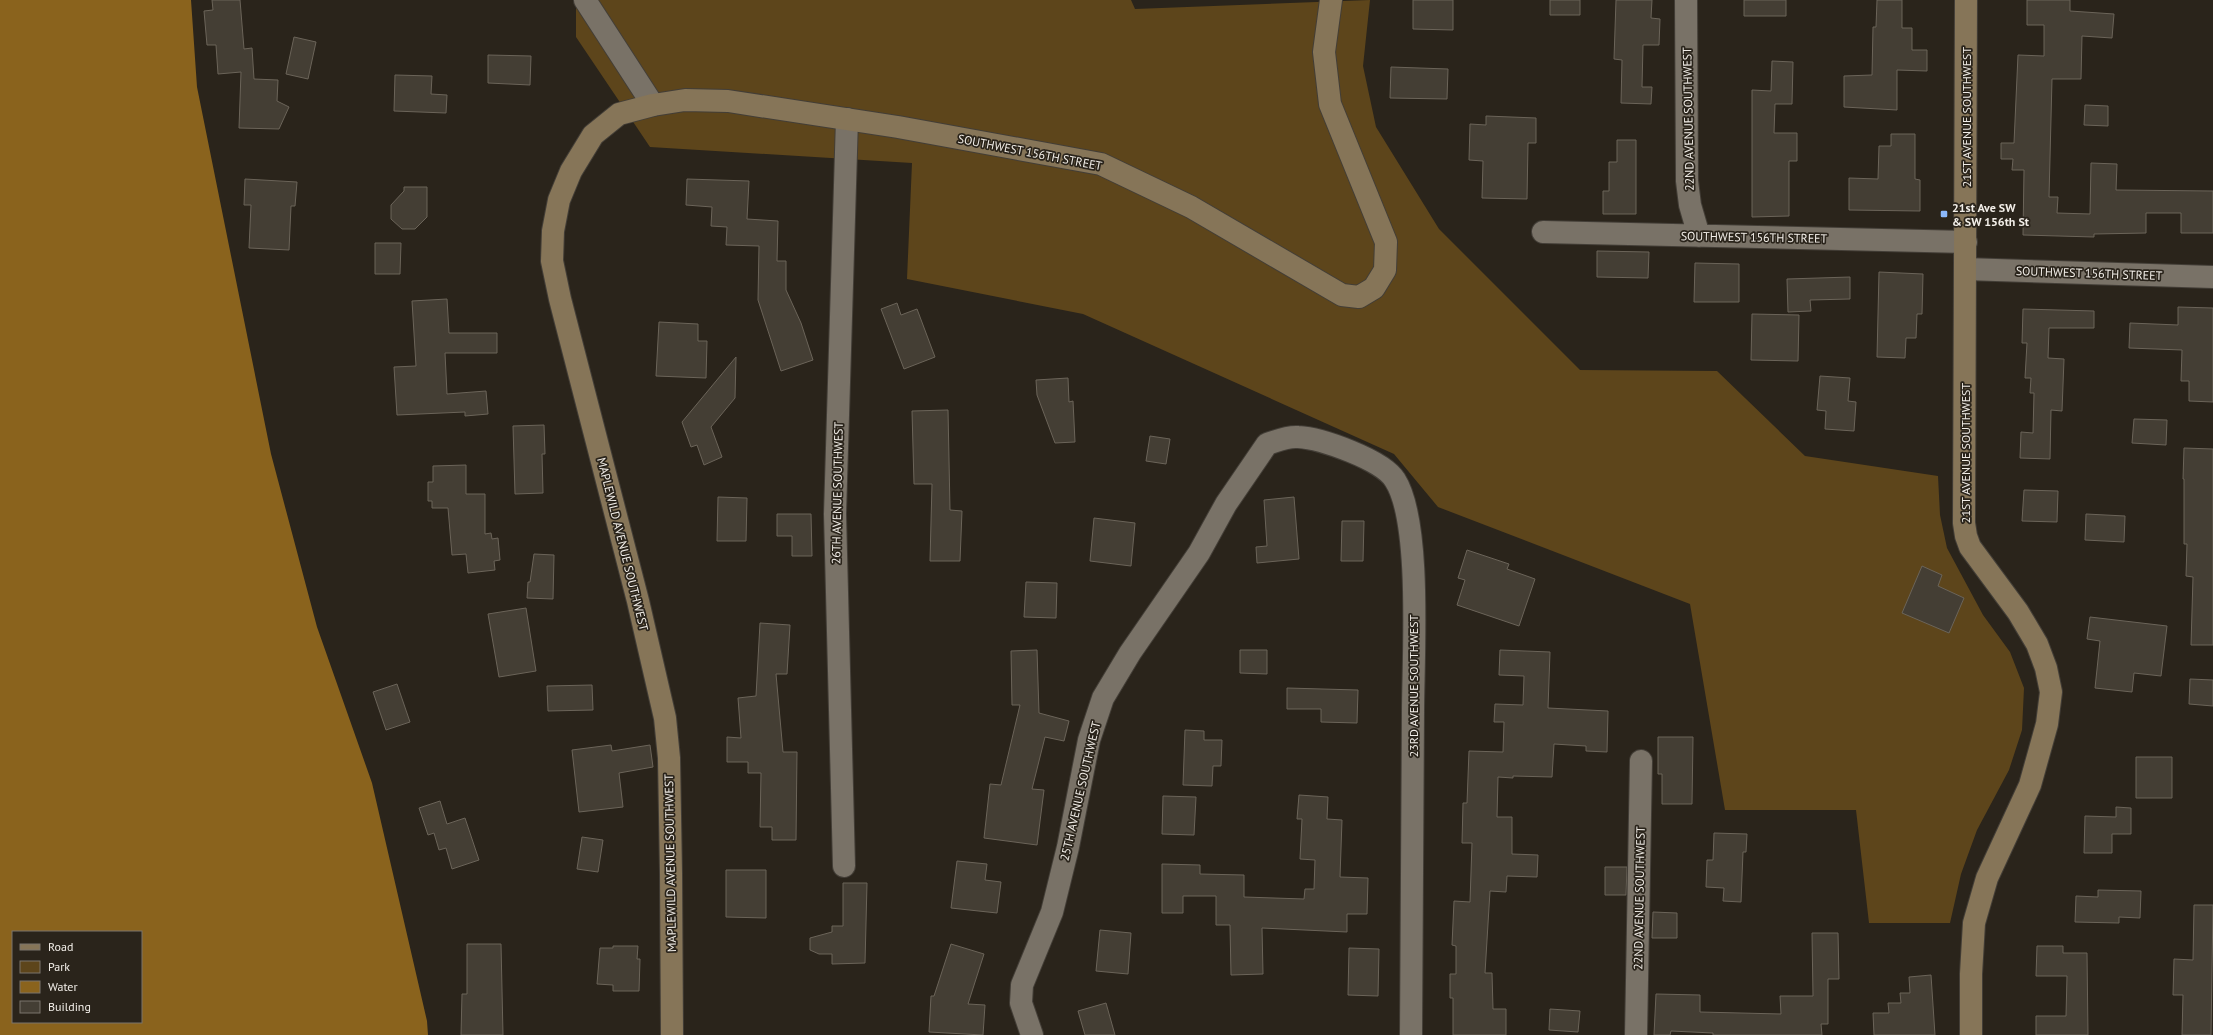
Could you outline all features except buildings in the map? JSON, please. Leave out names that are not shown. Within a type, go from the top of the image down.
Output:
[{"type":"street","points":[[585,0],[653,105]]},
{"type":"street","name":"SOUTHWEST 156TH STREET","points":[[653,105],[685,100],[728,101],[847,119],[1101,164],[1191,207],[1342,295],[1359,297],[1374,288],[1385,270],[1386,242],[1330,104],[1324,52],[1331,0]]},
{"type":"street","name":"22ND AVENUE SOUTHWEST","points":[[1686,0],[1687,181],[1690,206],[1699,236]]},
{"type":"street","name":"21ST AVENUE SOUTHWEST","points":[[1966,0],[1964,523],[1966,536],[1977,556],[2018,612],[2037,644],[2046,668],[2051,692],[2048,724],[2030,785],[1987,878],[1974,923],[1971,974],[1971,1035]]},
{"type":"street","name":"MAPLEWILD AVENUE SOUTHWEST","points":[[653,105],[619,114],[593,135],[571,171],[559,200],[553,231],[552,261],[560,299],[636,594],[665,718],[669,758],[672,1035]]},
{"type":"street","name":"26TH AVENUE SOUTHWEST","points":[[844,866],[835,514],[847,119]]},
{"type":"street","name":"SOUTHWEST 156TH STREET","points":[[1543,232],[1966,242]]},
{"type":"street","name":"SOUTHWEST 156TH STREET","points":[[1965,269],[2213,277]]},
{"type":"street","name":"23RD AVENUE SOUTHWEST","points":[[1267,444],[1297,437],[1319,441],[1352,452],[1383,469],[1394,478],[1402,492],[1411,535],[1414,614],[1411,1035]]},
{"type":"street","name":"25TH AVENUE SOUTHWEST","points":[[1032,1035],[1021,1003],[1022,985],[1052,912],[1068,847],[1089,740],[1103,698],[1130,653],[1199,553],[1226,504],[1267,444]]},
{"type":"street","name":"22ND AVENUE SOUTHWEST","points":[[1636,1035],[1641,761]]},
{"type":"green space","points":[[576,0],[1131,0],[1135,9],[1370,0],[1363,66],[1376,127],[1439,229],[1580,370],[1717,371],[1805,456],[1938,476],[1940,515],[1947,548],[1983,615],[2010,652],[2024,688],[2022,730],[2009,770],[1977,830],[1961,874],[1950,923],[1869,923],[1856,810],[1725,810],[1690,604],[1438,507],[1394,454],[1083,314],[907,279],[912,163],[650,147],[576,37]]},
{"type":"water","points":[[0,0],[191,0],[197,87],[271,454],[317,627],[372,783],[427,1021],[428,1035],[0,1035]]},
{"type":"place","name":"21st Ave SW & SW 156th St","points":[[1944,214]]}]
